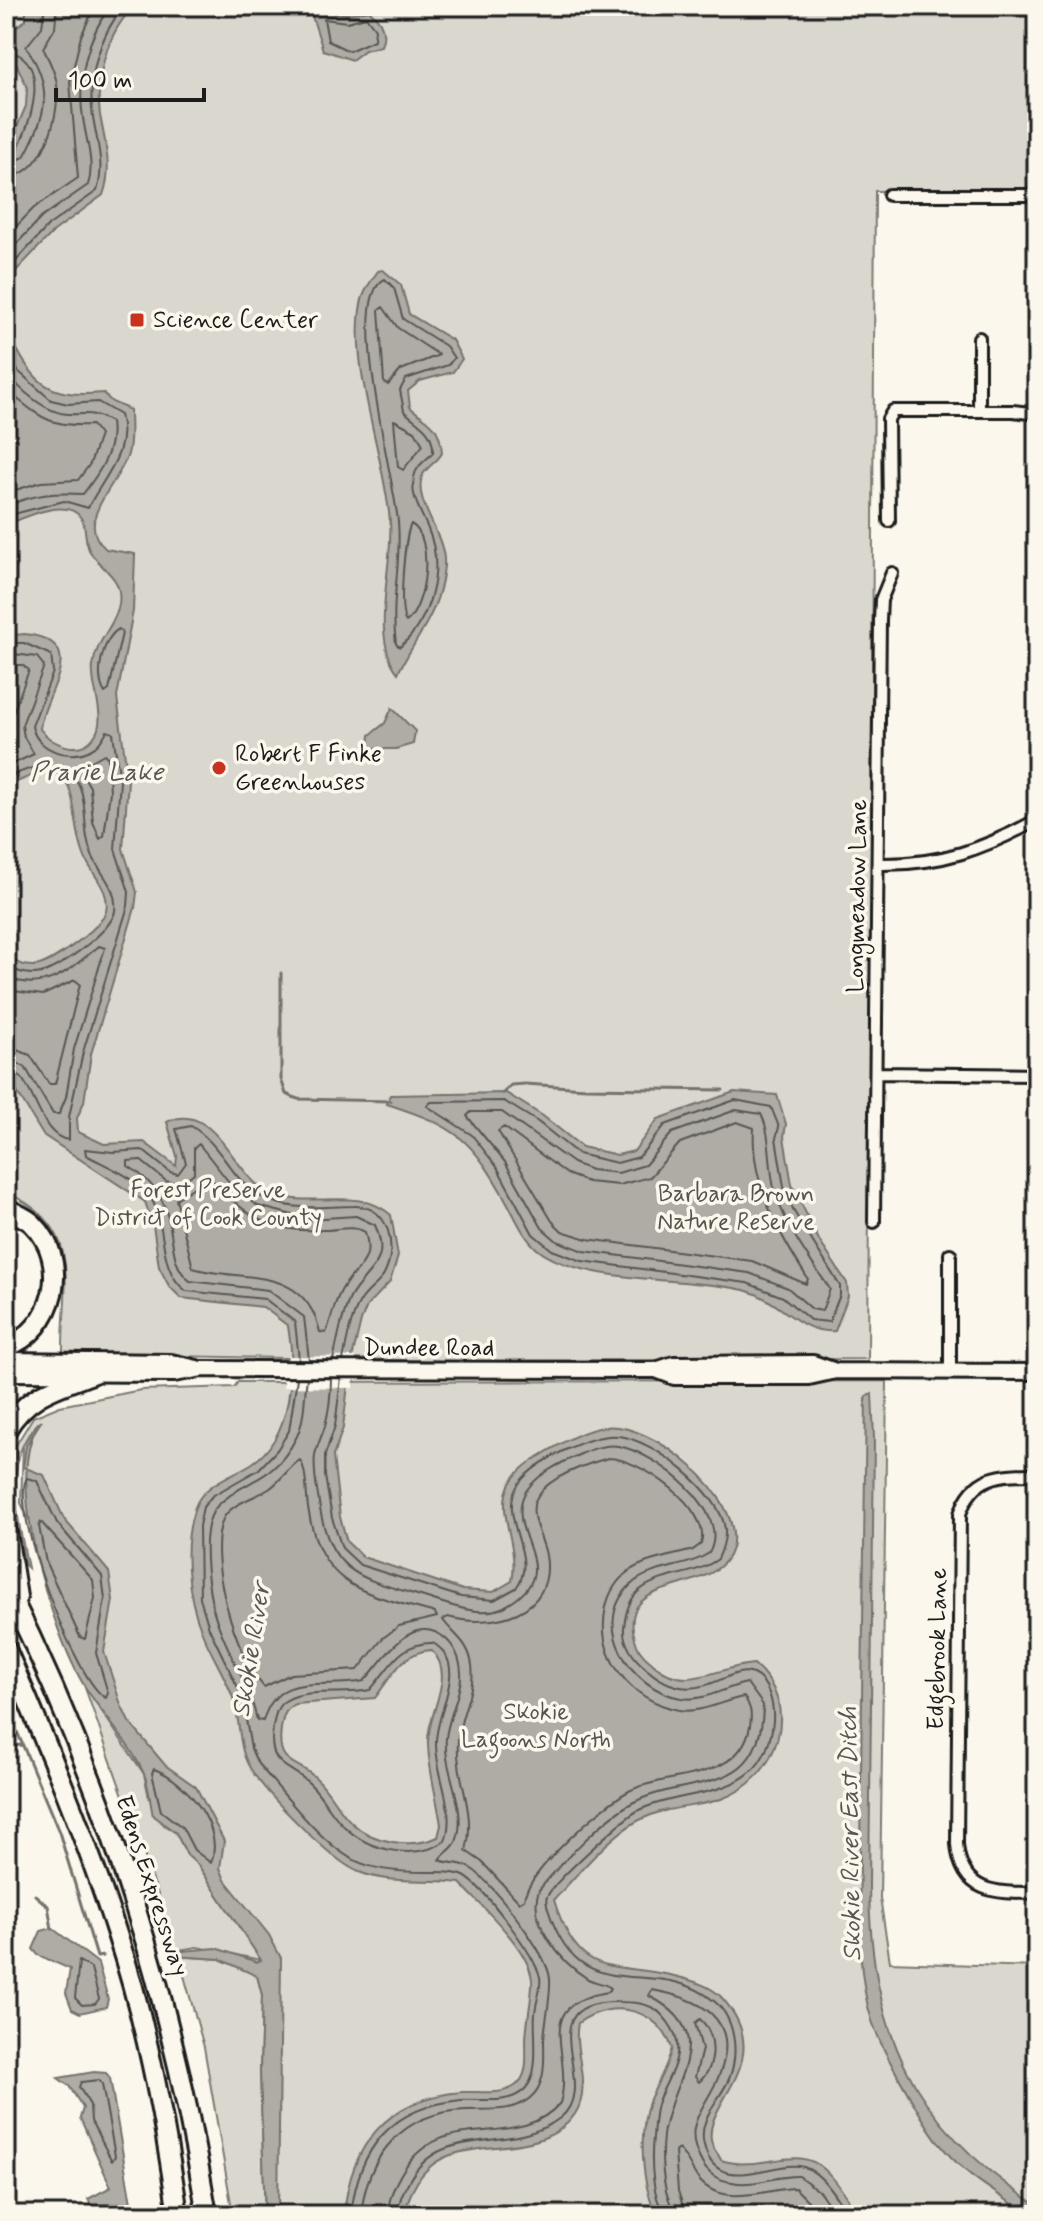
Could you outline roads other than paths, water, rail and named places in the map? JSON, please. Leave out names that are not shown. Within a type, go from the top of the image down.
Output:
[{"type":"highway","points":[[6,1208],[33,1224],[46,1245],[53,1265],[54,1292],[47,1313],[29,1336],[6,1347]]},
{"type":"highway","points":[[6,1430],[18,1410],[33,1397],[92,1374]]},
{"type":"highway","points":[[6,1527],[19,1612]]},
{"type":"highway","name":"Edens Expressway","points":[[6,1586],[93,1783],[130,1892],[168,2021],[195,2138],[207,2215]]},
{"type":"highway","name":"Edens Expressway","points":[[6,1649],[74,1811],[118,1936],[167,2137],[178,2215]]},
{"type":"main road","name":"Dundee Road","points":[[6,1360],[171,1362],[202,1369]]},
{"type":"main road","name":"Dundee Road","points":[[6,1373],[174,1374],[202,1369],[656,1370],[674,1377],[809,1377],[836,1371],[1037,1372]]},
{"type":"street","points":[[889,195],[1037,195]]},
{"type":"street","points":[[979,338],[979,411]]},
{"type":"street","points":[[889,521],[890,415],[893,411],[1037,414]]},
{"type":"street","name":"Longmeadow Lane","points":[[874,1222],[880,607],[892,573]]},
{"type":"street","points":[[879,864],[917,864],[970,853],[1037,820]]},
{"type":"street","points":[[877,1073],[1037,1075]]},
{"type":"street","points":[[950,1254],[950,1371]]},
{"type":"street","name":"Edgebrook Lane","points":[[1037,1474],[991,1476],[977,1486],[960,1514],[957,1844],[960,1863],[970,1878],[995,1892],[1037,1893]]},
{"type":"water","points":[[26,6],[135,6],[117,28],[101,71],[100,115],[108,165],[103,195],[54,231],[14,273],[6,289],[6,153],[26,106],[27,88],[17,65],[6,57],[6,34],[26,20]]},
{"type":"water","points":[[319,9],[347,14],[369,10],[382,26],[381,46],[365,50],[352,60],[323,50],[311,13]]},
{"type":"water","points":[[383,270],[401,285],[409,314],[452,340],[462,359],[453,372],[420,381],[408,391],[410,407],[436,429],[441,443],[442,453],[422,477],[420,487],[441,543],[444,566],[433,610],[398,673],[389,658],[385,640],[390,522],[364,383],[359,329],[364,295],[378,271]]},
{"type":"water","points":[[6,329],[32,373],[42,382],[66,393],[103,393],[112,402],[130,410],[128,454],[101,502],[94,527],[97,538],[106,549],[135,554],[133,611],[117,697],[128,781],[123,849],[137,892],[135,908],[91,1054],[84,1102],[77,1118],[78,1132],[104,1144],[144,1142],[176,1166],[177,1156],[167,1122],[183,1118],[197,1121],[210,1129],[254,1182],[266,1191],[298,1199],[362,1201],[391,1215],[398,1256],[390,1282],[367,1306],[361,1321],[350,1367],[343,1428],[333,1456],[340,1517],[347,1542],[363,1557],[463,1590],[493,1592],[512,1581],[512,1546],[505,1499],[509,1485],[519,1471],[538,1457],[587,1431],[604,1427],[624,1428],[646,1436],[669,1449],[710,1485],[724,1507],[732,1528],[732,1548],[723,1564],[707,1575],[651,1595],[638,1605],[632,1621],[637,1645],[652,1663],[677,1677],[702,1676],[754,1664],[769,1681],[778,1700],[780,1720],[777,1740],[757,1776],[741,1789],[721,1799],[653,1814],[632,1824],[596,1854],[554,1900],[565,1928],[576,1946],[589,1958],[621,1968],[662,1973],[701,1984],[723,1999],[738,2022],[744,2043],[741,2063],[711,2129],[712,2144],[721,2160],[748,2163],[798,2158],[809,2160],[831,2176],[858,2215],[657,2215],[647,2189],[643,2158],[644,2126],[650,2099],[672,2048],[656,2024],[645,2016],[619,2009],[591,2015],[578,2023],[582,2081],[580,2104],[575,2114],[558,2131],[516,2145],[469,2150],[448,2156],[429,2167],[415,2186],[407,2204],[407,2215],[344,2215],[348,2190],[364,2146],[394,2115],[436,2096],[503,2091],[515,2086],[523,2077],[532,1980],[529,1968],[513,1941],[460,1883],[396,1880],[359,1872],[316,1841],[284,1810],[258,1780],[246,1760],[233,1698],[202,1632],[193,1603],[188,1570],[188,1538],[195,1507],[204,1492],[251,1464],[265,1453],[275,1438],[283,1420],[291,1382],[288,1326],[263,1307],[181,1298],[169,1286],[159,1267],[153,1225],[145,1202],[43,1135],[6,1074],[6,956],[31,966],[53,959],[96,926],[103,918],[107,903],[103,888],[84,855],[73,801],[62,777],[50,772],[6,788],[6,635],[25,634],[46,639],[57,647],[61,659],[59,672],[40,729],[65,746],[80,746],[93,738],[97,730],[99,713],[93,666],[98,648],[117,612],[119,595],[115,581],[89,549],[83,522],[75,512],[66,509],[45,511],[6,525]],"holes":[[[431,1650],[439,1660],[441,1683],[428,1745],[441,1825],[438,1837],[417,1843],[382,1839],[352,1823],[317,1779],[285,1756],[280,1741],[283,1717],[295,1704],[375,1698],[398,1666],[421,1651]]]},
{"type":"water","points":[[392,708],[415,731],[413,744],[396,749],[373,749],[369,745],[370,735],[385,723]]},
{"type":"water","points":[[734,1092],[777,1095],[786,1124],[784,1137],[792,1185],[820,1242],[847,1283],[848,1296],[835,1331],[810,1327],[769,1301],[744,1290],[606,1274],[556,1260],[537,1249],[528,1239],[484,1164],[461,1138],[431,1120],[387,1104],[390,1095],[506,1093],[543,1116],[582,1147],[617,1155],[634,1151],[658,1119]]},
{"type":"water","points":[[872,1394],[869,1887],[879,1986],[890,2030],[907,2070],[929,2108],[958,2142],[994,2175],[1037,2205],[1037,2215],[1029,2215],[978,2181],[939,2143],[889,2060],[867,2001],[861,1958],[859,1893],[866,1396]]},
{"type":"water","points":[[42,1420],[30,1443],[27,1469],[23,1467],[26,1445]]},
{"type":"water","points":[[27,1469],[44,1475],[64,1519],[109,1572],[113,1600],[104,1652],[129,1722],[165,1765],[196,1787],[224,1841],[220,1868],[225,1880],[269,1935],[281,1958],[278,2215],[265,2215],[260,2072],[262,1995],[257,1976],[220,1959],[174,1956],[171,1952],[216,1948],[257,1962],[261,1960],[198,1865],[187,1855],[176,1833],[153,1816],[144,1774],[124,1740],[85,1687],[72,1662],[58,1630],[35,1552],[28,1512]]},
{"type":"water","points":[[52,1928],[98,1963],[108,1999],[106,2007],[80,2013],[72,2009],[66,1993],[70,1969],[38,1955],[33,1949],[41,1931]]},
{"type":"water","points":[[106,2073],[110,2078],[133,2215],[107,2215],[101,2207],[92,2207],[88,2199],[111,2187],[80,2118],[83,2108],[69,2086],[58,2078]]},
{"type":"waterway","points":[[281,973],[281,1079],[286,1094],[298,1099],[391,1101]]},
{"type":"waterway","points":[[503,1093],[511,1085],[525,1084],[723,1090]]},
{"type":"waterway","points":[[6,1705],[59,1832],[97,1957],[103,1956]]},
{"type":"waterway","points":[[6,1746],[22,1745]]},
{"type":"waterway","points":[[35,1895],[48,1906],[52,1929]]},
{"type":"place","name":"Science Center","points":[[137,320]]},
{"type":"place","name":"Robert F Finke Greenhouses","points":[[219,768]]},
{"type":"water label","name":"Prarie Lake","points":[[97,773]]},
{"type":"water label","name":"Skokie River","points":[[252,1650]]},
{"type":"water label","name":"Skokie River East Ditch","points":[[851,1834]]},
{"type":"park label","name":"Forest Preserve District of Cook County","points":[[208,1204]]},
{"type":"park label","name":"Barbara Brown Nature Reserve","points":[[736,1208]]},
{"type":"park label","name":"Skokie Lagoons North","points":[[536,1726]]}]
